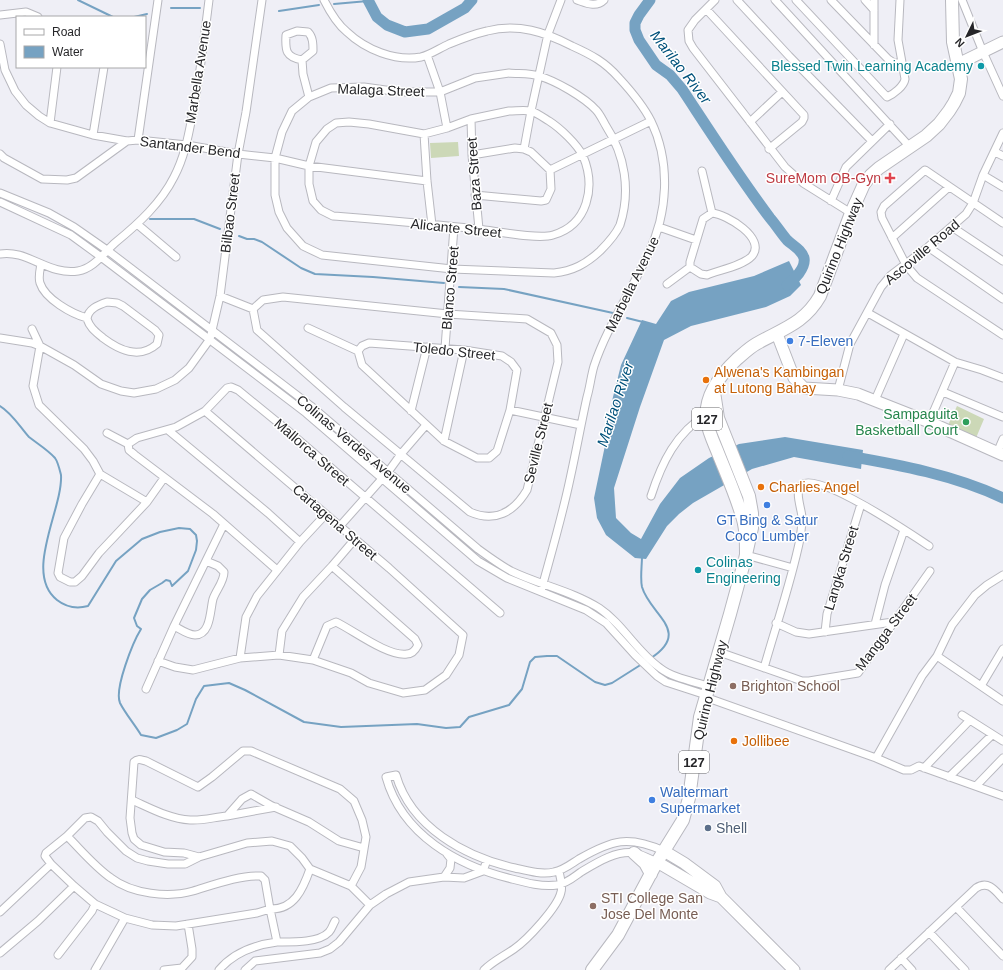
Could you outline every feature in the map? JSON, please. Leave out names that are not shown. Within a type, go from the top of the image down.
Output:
[{"type":"main road","name":"Quirino Highway","points":[[746,555],[744,523],[731,484],[708,429],[714,389],[722,374],[743,354],[755,345],[777,334],[797,321],[814,306],[826,280],[861,190],[871,175],[939,124],[949,111],[958,93],[961,79],[953,42],[952,0]]},
{"type":"main road","name":"Quirino Highway","points":[[592,970],[618,935],[650,874],[683,820],[689,798],[700,717],[746,555],[753,519],[749,496],[728,442],[711,412]]},
{"type":"main road","points":[[634,853],[645,863],[650,874]]},
{"type":"street","points":[[138,140],[158,0]]},
{"type":"street","name":"Marbella Avenue","points":[[102,258],[107,250],[137,224],[163,195],[174,178],[186,145],[196,96],[209,0]]},
{"type":"street","name":"Bilbao Street","points":[[0,338],[32,343],[40,346],[74,365],[101,384],[121,391],[134,393],[156,389],[175,380],[189,368],[210,339],[220,296],[238,154],[246,112],[262,0]]},
{"type":"street","name":"Marbella Avenue","points":[[324,0],[329,11],[346,32],[379,52],[399,56],[420,57],[452,43],[488,31],[526,29],[548,34],[605,63],[620,78],[640,103],[651,121],[662,154],[664,173],[664,197],[659,228],[649,253],[602,348],[594,368],[570,481],[542,591]]},
{"type":"street","points":[[524,149],[548,34],[561,0]]},
{"type":"street","points":[[577,0],[593,5],[599,4],[604,0]]},
{"type":"street","points":[[715,0],[695,20],[688,30],[689,41],[769,149],[785,167],[803,183],[851,213]]},
{"type":"street","points":[[737,0],[872,141]]},
{"type":"street","points":[[775,0],[910,147]]},
{"type":"street","points":[[831,0],[891,62],[897,64],[902,63]]},
{"type":"street","points":[[864,0],[874,10]]},
{"type":"street","points":[[874,0],[874,45]]},
{"type":"street","points":[[798,1],[887,97],[905,81],[898,40],[900,0]]},
{"type":"street","points":[[962,0],[1003,96]]},
{"type":"street","points":[[706,9],[802,112],[804,118],[802,122],[769,149]]},
{"type":"street","points":[[0,15],[26,12],[36,16]]},
{"type":"street","points":[[303,31],[308,32],[311,35],[312,51],[302,60],[291,57],[288,53],[286,47],[286,35],[303,31]]},
{"type":"street","points":[[958,64],[1003,42]]},
{"type":"street","name":"Santander Bend","points":[[0,44],[5,70],[15,91],[26,105],[50,123],[93,135],[127,141],[138,140],[186,145],[238,154],[275,158],[309,166],[427,181]]},
{"type":"street","points":[[426,55],[440,92],[447,128]]},
{"type":"street","points":[[302,60],[303,78],[308,97]]},
{"type":"street","points":[[50,123],[57,68]]},
{"type":"street","points":[[93,135],[104,68]]},
{"type":"street","name":"Malaga Street","points":[[509,73],[539,76],[571,90],[597,110],[615,139],[623,163],[626,190],[620,226],[605,246],[580,266],[568,271],[554,273],[452,269],[322,255],[303,246],[287,228],[279,212],[275,195],[275,158],[282,132],[292,111],[308,97],[331,88],[364,87],[400,92],[440,92],[475,78],[509,73]]},
{"type":"street","points":[[750,122],[782,92]]},
{"type":"street","name":"Alicante Street","points":[[510,111],[531,111],[539,114],[560,129],[575,145],[582,155],[588,181],[586,206],[581,217],[569,228],[553,236],[542,237],[479,229],[333,216],[321,210],[313,201],[309,184],[309,166],[316,142],[327,129],[336,123],[349,122],[369,124],[424,134],[447,128],[471,119],[510,111]]},
{"type":"street","name":"Baza Street","points":[[471,119],[472,155],[479,229]]},
{"type":"street","points":[[550,170],[651,121]]},
{"type":"street","points":[[831,201],[846,167],[890,124]]},
{"type":"street","name":"Ascoville Road","points":[[838,390],[850,344],[881,287],[891,275],[906,265],[966,214],[973,203],[983,175],[1003,133]]},
{"type":"street","points":[[424,134],[432,225]]},
{"type":"street","points":[[0,154],[4,158],[42,179],[67,180],[76,178],[127,141]]},
{"type":"street","points":[[472,155],[514,148],[524,149],[535,155],[550,170],[551,189],[546,200],[541,202],[475,195]]},
{"type":"street","points":[[995,152],[1003,156]]},
{"type":"street","points":[[1003,223],[949,188],[925,170],[884,206],[881,212],[882,218],[910,271],[925,284],[1003,335]]},
{"type":"street","points":[[702,172],[712,213]]},
{"type":"street","points":[[983,175],[1003,187]]},
{"type":"street","points":[[892,238],[949,188]]},
{"type":"street","name":"Colinas Verdes Avenue","points":[[0,194],[49,213],[74,226],[311,406],[478,549],[510,570],[580,598],[611,616],[651,670],[666,682],[706,693]]},
{"type":"street","name":"Colinas Verdes Avenue","points":[[0,202],[71,235],[210,339],[306,413],[478,561],[507,578],[577,605],[606,623],[636,650],[656,664],[706,693]]},
{"type":"street","points":[[667,284],[690,266],[703,219],[712,213]]},
{"type":"street","points":[[690,266],[696,272],[707,275],[746,261],[754,253],[754,241],[751,235],[724,217],[712,213]]},
{"type":"street","points":[[137,224],[176,256]]},
{"type":"street","name":"Blanco Street","points":[[445,348],[454,227]]},
{"type":"street","points":[[952,227],[1003,261]]},
{"type":"street","points":[[659,228],[696,240]]},
{"type":"street","points":[[928,247],[1003,299]]},
{"type":"street","points":[[0,254],[14,254],[63,271],[77,271],[89,267],[102,258]]},
{"type":"street","points":[[41,264],[39,275],[40,282],[46,292],[69,312],[87,318]]},
{"type":"street","points":[[220,296],[252,309]]},
{"type":"street","name":"Seville Street","points":[[283,297],[448,314],[527,319],[551,333],[557,345],[558,362],[527,490],[521,500],[512,509],[503,514],[484,516],[470,512],[256,330],[252,309],[263,300],[283,297]]},
{"type":"street","points":[[107,302],[117,303],[156,330],[159,335],[158,342],[154,347],[148,350],[130,352],[123,350],[115,347],[91,328],[87,318],[90,311],[98,306],[107,302]]},
{"type":"street","points":[[868,313],[955,362],[1003,378]]},
{"type":"street","points":[[308,328],[358,351]]},
{"type":"street","points":[[32,329],[40,346],[33,386],[39,405],[84,449],[100,474],[147,502]]},
{"type":"street","points":[[777,334],[794,378],[804,388],[838,390],[858,394],[929,422],[1000,454],[1003,439]]},
{"type":"street","points":[[875,400],[904,334]]},
{"type":"street","name":"Toledo Street","points":[[369,343],[445,348],[502,356],[511,362],[517,370],[510,410],[497,452],[489,458],[477,458],[444,441],[362,365],[358,351],[362,346],[369,343]]},
{"type":"street","points":[[411,410],[427,347]]},
{"type":"street","points":[[444,441],[464,350]]},
{"type":"street","points":[[929,422],[955,362]]},
{"type":"street","name":"Mallorca Street","points":[[128,444],[137,438],[176,427],[205,411],[227,388],[231,387],[238,390],[288,430],[500,614]]},
{"type":"street","points":[[943,392],[1003,418]]},
{"type":"street","points":[[510,410],[581,425]]},
{"type":"street","name":"Cartagena Street","points":[[205,411],[355,539],[463,635],[459,655],[446,675],[425,690],[403,693],[369,683],[350,673],[313,660]]},
{"type":"street","points":[[651,496],[659,472],[668,454],[683,434],[696,421],[711,412]]},
{"type":"street","points":[[340,526],[388,472],[401,454],[426,425]]},
{"type":"street","points":[[168,430],[268,513],[300,542]]},
{"type":"street","points":[[107,433],[128,444],[129,450],[224,524],[277,570]]},
{"type":"street","points":[[100,474],[64,538],[58,573],[60,577],[70,582],[75,582],[82,576],[99,553],[147,502],[164,478]]},
{"type":"street","points":[[764,668],[793,568],[802,526],[802,512],[798,494],[800,486],[808,482],[838,491],[929,546]]},
{"type":"street","name":"Langka Street","points":[[825,632],[827,614],[861,504]]},
{"type":"street","points":[[240,658],[246,617],[257,596],[300,542],[326,514]]},
{"type":"street","points":[[146,689],[174,626],[224,524]]},
{"type":"street","points":[[875,624],[885,585],[904,530]]},
{"type":"street","points":[[278,654],[282,631],[303,597],[355,539]]},
{"type":"street","points":[[746,555],[793,568]]},
{"type":"street","points":[[174,626],[194,635],[201,634],[207,627],[213,598],[224,577],[224,572],[218,566],[206,561]]},
{"type":"street","points":[[158,661],[175,667],[193,670],[240,658],[278,654],[313,660],[327,626],[336,622],[374,644],[393,652],[407,654],[416,650],[418,645],[415,639],[332,566]]},
{"type":"street","name":"Mangga Street","points":[[718,652],[802,682],[858,673],[863,668],[930,571]]},
{"type":"street","points":[[876,758],[922,676],[937,656],[952,625],[964,608],[976,595],[1003,575]]},
{"type":"street","points":[[577,605],[580,598]]},
{"type":"street","points":[[776,623],[803,634],[894,622]]},
{"type":"street","points":[[981,686],[1003,649]]},
{"type":"street","points":[[937,656],[1003,701]]},
{"type":"street","points":[[651,670],[656,664]]},
{"type":"street","points":[[706,693],[904,770],[911,770],[919,766],[1002,794]]},
{"type":"street","points":[[962,716],[1003,741]]},
{"type":"street","points":[[924,768],[970,720]]},
{"type":"street","points":[[949,777],[992,735]]},
{"type":"street","points":[[199,858],[184,853],[164,852],[141,845],[134,839],[130,810],[134,766],[137,760],[140,759],[146,761],[198,787],[209,780],[243,751],[251,751],[340,789],[348,794],[354,801],[362,820],[366,837],[361,867],[351,886]]},
{"type":"street","points":[[976,786],[1003,758]]},
{"type":"street","points":[[721,897],[710,893],[657,862],[634,853],[617,854],[601,861],[560,884],[539,885],[503,877],[483,870],[458,860],[423,836],[407,819],[395,800],[386,777],[396,775],[399,785],[407,800],[418,816],[432,829],[458,846],[487,860],[503,865],[536,872],[549,873],[559,871],[594,851],[617,842],[630,841],[644,843],[664,851],[684,863],[715,886],[721,897],[794,970]]},
{"type":"street","points":[[227,816],[242,799],[251,794],[309,822],[339,841],[364,848]]},
{"type":"street","points":[[132,800],[152,810],[183,819],[200,820],[276,807]]},
{"type":"street","points":[[310,869],[301,892],[295,899],[278,910],[270,909],[257,913],[176,926],[152,925],[125,918],[95,904],[51,864],[46,858],[46,853],[67,836],[85,818],[91,818],[98,821],[126,851],[137,858],[168,864],[185,864],[247,843],[272,841],[290,846],[310,869],[351,886],[370,905]]},
{"type":"street","points":[[67,836],[112,879],[120,884],[150,893],[175,895],[239,879],[261,876],[265,880],[277,942]]},
{"type":"street","points":[[444,877],[450,866],[451,859],[447,853]]},
{"type":"street","points":[[245,970],[255,961],[320,953],[330,949],[339,942],[370,905],[392,891],[409,882],[444,877],[464,878],[483,870],[487,860]]},
{"type":"street","points":[[0,912],[51,864]]},
{"type":"street","points":[[484,970],[520,944],[552,909],[562,890],[559,871]]},
{"type":"street","points":[[889,970],[976,888],[984,885],[993,888],[1003,899]]},
{"type":"street","points":[[0,953],[43,916],[74,886]]},
{"type":"street","points":[[58,955],[92,912],[95,904]]},
{"type":"street","points":[[956,907],[1003,956]]},
{"type":"street","points":[[95,970],[125,918]]},
{"type":"street","points":[[219,970],[234,956],[262,944],[321,938],[330,931],[335,921]]},
{"type":"street","points":[[164,970],[181,969],[192,957],[188,924]]},
{"type":"street","points":[[929,932],[965,970]]},
{"type":"street","points":[[901,958],[912,970]]},
{"type":"green space","points":[[458,142],[459,156],[431,158],[430,143]]},
{"type":"green space","name":"Sampaguita Basketball Court","points":[[957,406],[984,419],[976,438],[948,425]]},
{"type":"water","points":[[789,261],[801,285],[790,296],[766,307],[691,326],[664,340],[640,407],[614,488],[616,518],[631,533],[641,539],[660,504],[680,478],[709,458],[739,444],[785,437],[863,450],[861,469],[794,457],[752,469],[693,503],[667,526],[646,559],[635,558],[606,535],[597,518],[594,498],[611,417],[612,401],[621,365],[642,320],[656,324],[671,301],[689,292],[754,276]]},
{"type":"waterway","points":[[78,0],[111,16]]},
{"type":"waterway","name":"Marilao River","points":[[368,0],[377,17],[387,25],[405,32],[428,29],[465,8],[472,0]]},
{"type":"waterway","name":"Marilao River","points":[[650,0],[635,23],[635,30],[639,40],[656,65],[670,75],[682,89],[725,155],[759,202],[787,240],[803,255],[804,262],[801,270],[787,285]]},
{"type":"waterway","points":[[334,4],[368,1]]},
{"type":"waterway","points":[[279,11],[319,5]]},
{"type":"waterway","points":[[171,8],[200,8]]},
{"type":"waterway","points":[[138,16],[147,14]]},
{"type":"waterway","points":[[150,219],[194,219],[220,229]]},
{"type":"waterway","points":[[239,236],[262,242],[301,268],[315,274],[444,283]]},
{"type":"waterway","points":[[459,287],[504,289],[613,313]]},
{"type":"waterway","points":[[627,318],[643,322]]},
{"type":"waterway","points":[[0,406],[12,416],[29,437],[52,455],[59,466],[61,475],[60,489],[47,540],[44,558],[44,574],[47,588],[60,602],[72,607],[88,606],[116,561],[142,539],[160,532],[179,528],[190,529],[196,535],[196,550],[188,571],[172,586],[170,581],[166,580],[150,590],[142,599],[134,618],[137,626],[141,629],[125,666],[119,696],[122,707],[141,735],[156,738],[177,730],[187,724],[196,699],[204,686],[229,683],[304,722],[341,727],[417,724],[446,728],[460,727],[469,717],[509,705],[522,689],[530,662],[535,657],[557,656],[595,682],[605,685],[612,683],[642,664]]},
{"type":"waterway","name":"Marilao River","points":[[848,456],[907,467],[946,477],[1003,498]]},
{"type":"waterway","points":[[642,556],[642,587],[646,597],[665,623],[668,631],[668,639],[663,648],[651,658]]},
{"type":"place","name":"Blessed Twin Learning Academy","points":[[981,66]]},
{"type":"place","name":"SureMom OB-Gyn","points":[[890,178]]},
{"type":"place","name":"7-Eleven","points":[[790,341]]},
{"type":"place","name":"Alwena's Kambingan at Lutong Bahay","points":[[706,380]]},
{"type":"place","name":"Sampaguita Basketball Court","points":[[966,422]]},
{"type":"place","name":"Charlies Angel","points":[[761,487]]},
{"type":"place","name":"GT Bing & Satur Coco Lumber","points":[[767,505]]},
{"type":"place","name":"Colinas Engineering","points":[[698,570]]},
{"type":"place","name":"Brighton School","points":[[733,686]]},
{"type":"place","name":"Jollibee","points":[[734,741]]},
{"type":"place","name":"Waltermart Supermarket","points":[[652,800]]},
{"type":"place","name":"Shell","points":[[708,828]]},
{"type":"place","name":"STI College San Jose Del Monte","points":[[593,906]]}]
